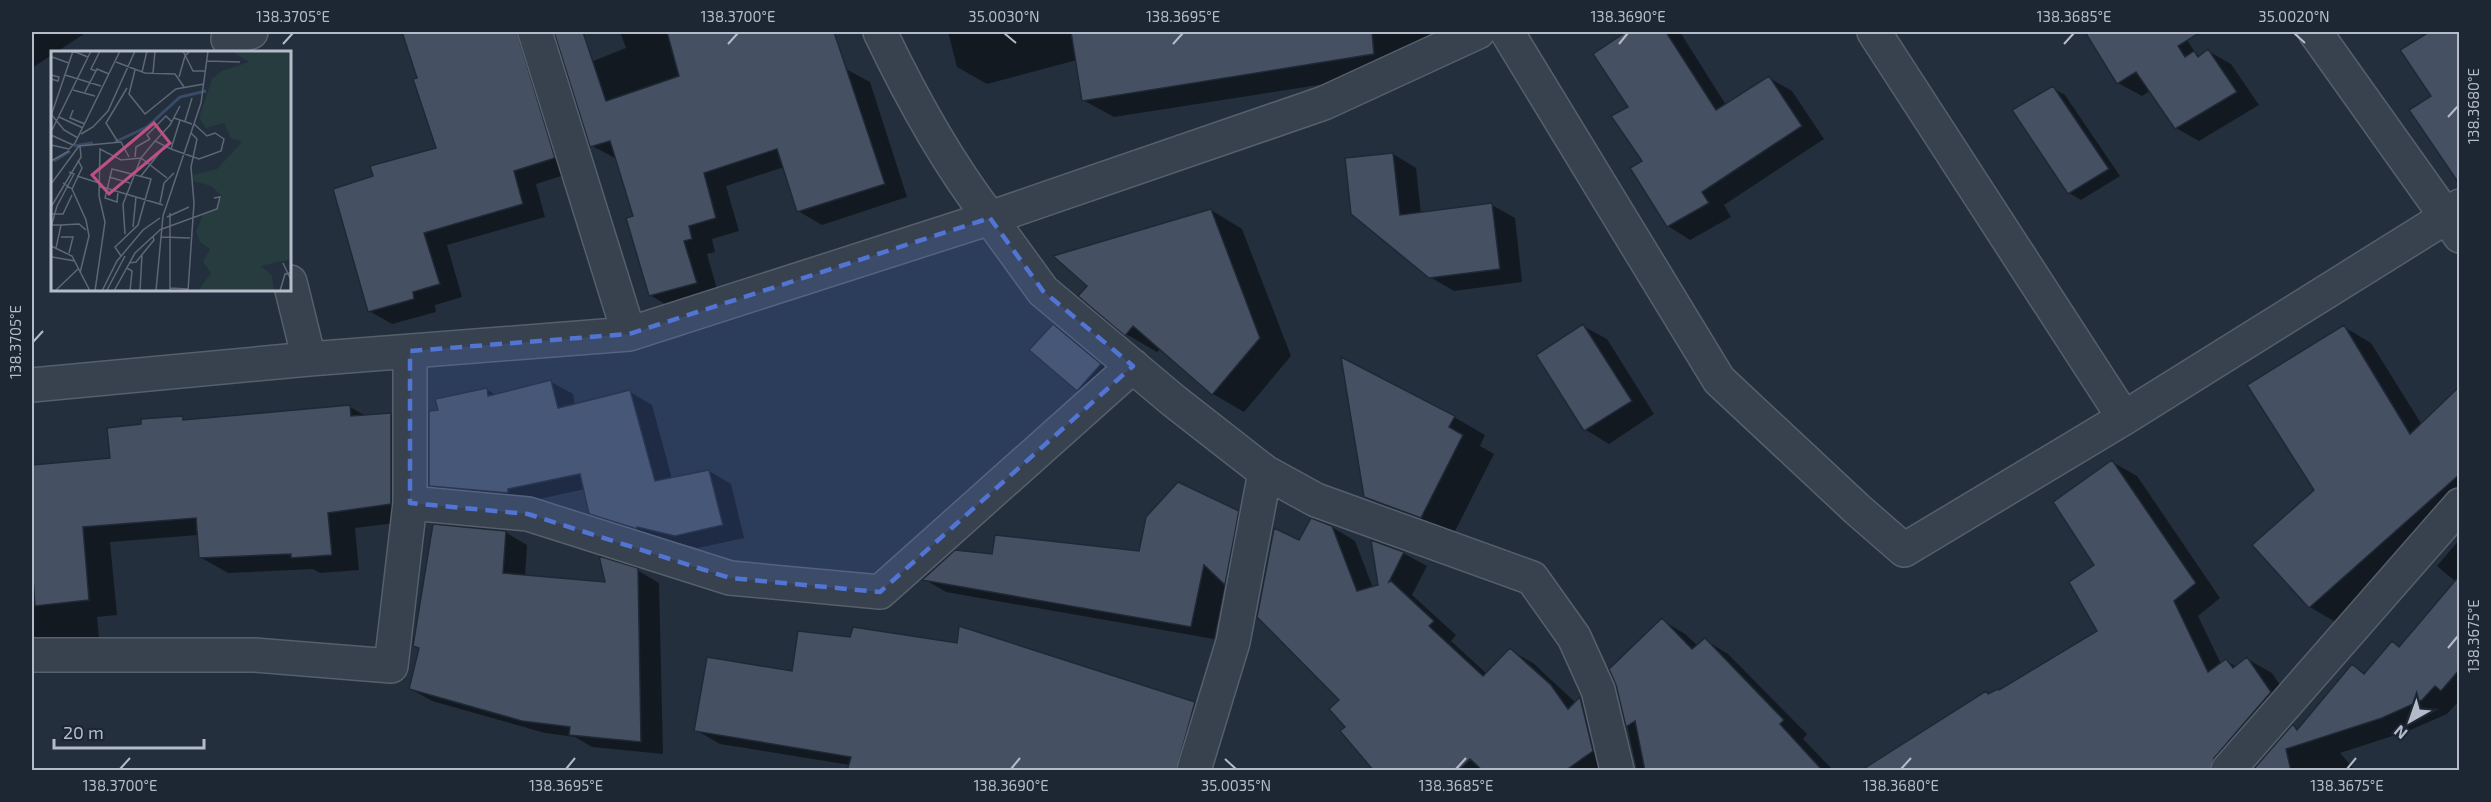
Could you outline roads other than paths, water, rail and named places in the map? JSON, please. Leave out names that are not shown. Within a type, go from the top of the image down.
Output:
[{"type":"street","points":[[535,32],[629,334]]},
{"type":"street","points":[[880,32],[904,82],[956,171],[1043,291],[1265,472],[1316,500],[1533,578],[1574,637],[1598,690],[1617,771]]},
{"type":"street","points":[[32,385],[309,359],[629,334],[990,218],[1324,103],[1478,32]]},
{"type":"street","points":[[1507,32],[1719,380],[1904,550],[2455,220],[2315,32]]},
{"type":"street","points":[[1874,32],[2124,418]]},
{"type":"street","points":[[291,286],[309,359]]},
{"type":"street","points":[[32,655],[254,655],[391,666],[410,503],[410,351]]},
{"type":"street","points":[[410,503],[528,514],[730,578],[880,592],[1133,366]]},
{"type":"street","points":[[1194,771],[1233,642],[1265,472]]},
{"type":"street","points":[[2231,769],[2460,505]]}]
